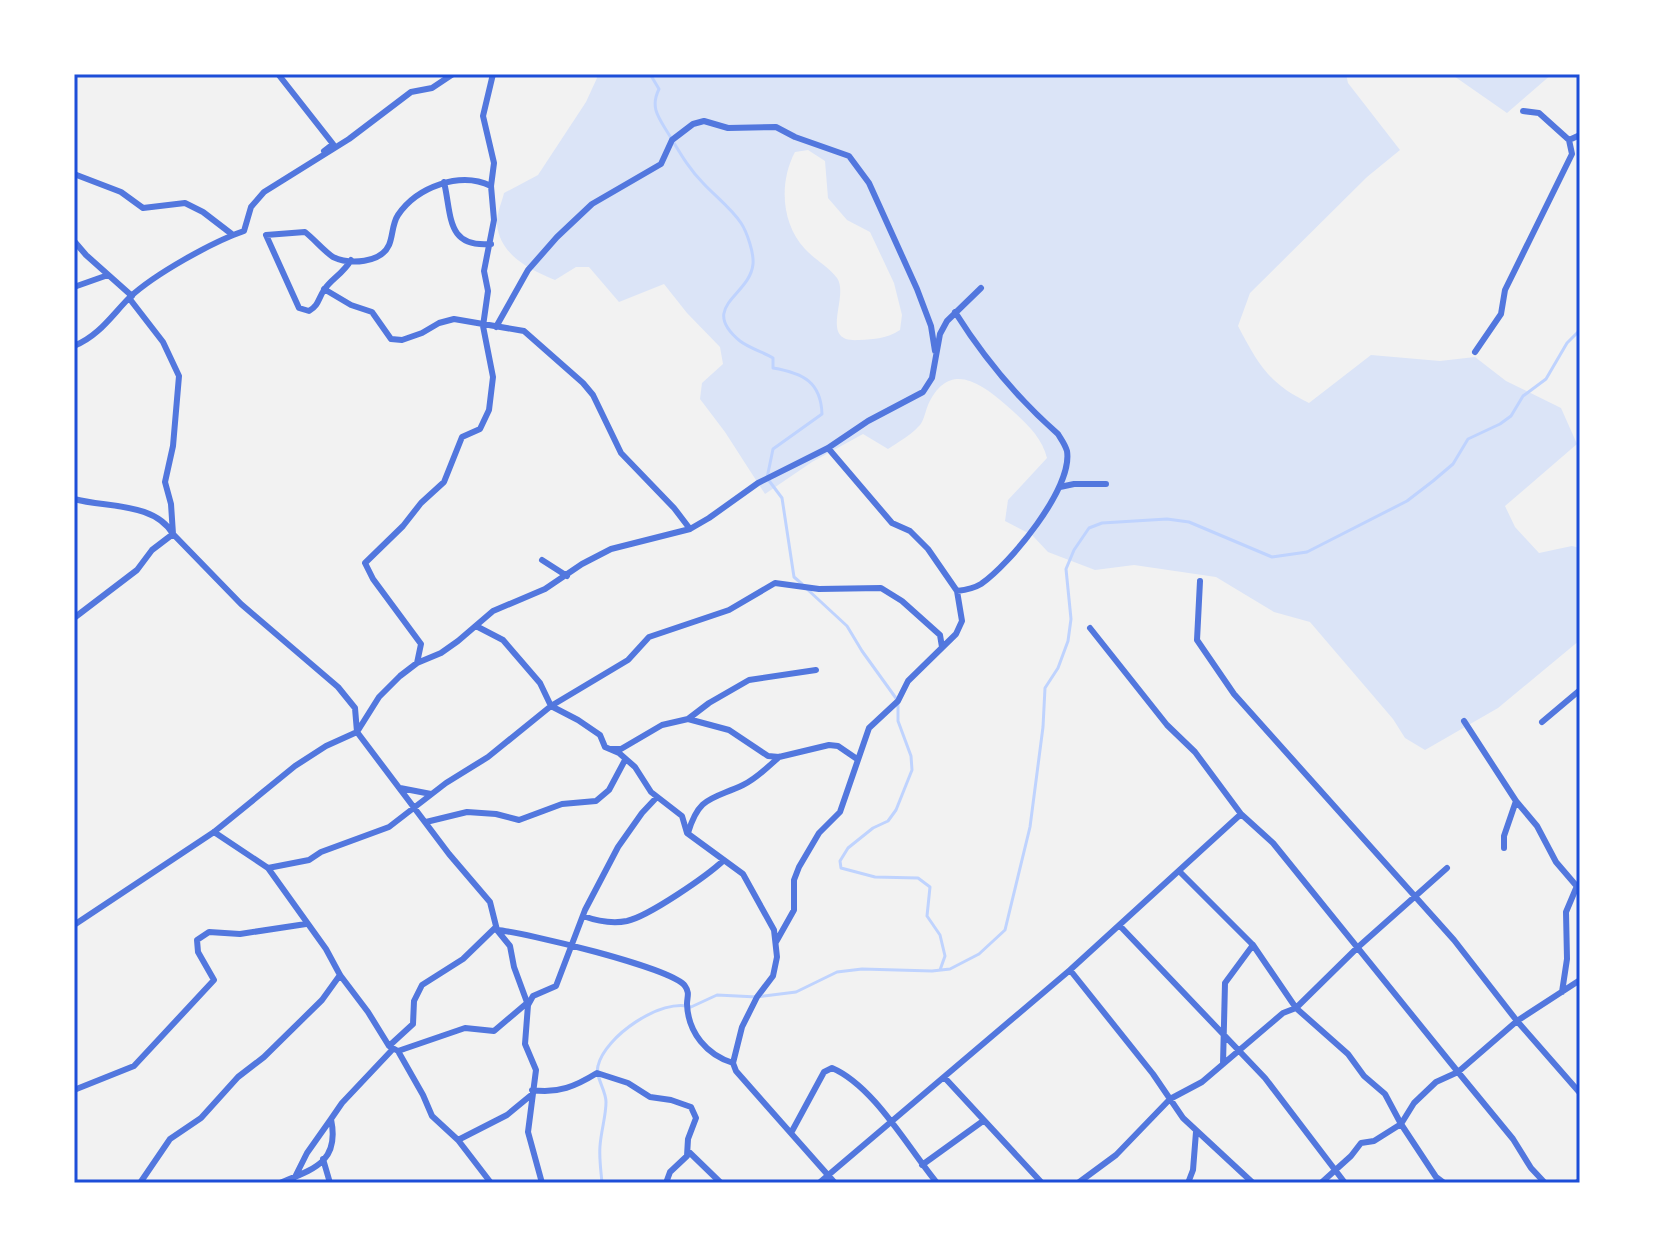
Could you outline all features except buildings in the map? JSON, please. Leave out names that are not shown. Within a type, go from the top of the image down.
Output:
[{"type":"street","points":[[251,207],[333,144],[278,74]]},
{"type":"street","points":[[74,346],[85,342],[104,327],[130,297],[163,272],[244,231],[251,207],[264,192],[349,139],[411,92],[432,88],[453,74]]},
{"type":"street","points":[[417,663],[421,644],[373,579],[365,563],[444,482],[462,437],[480,429],[489,410],[493,377],[483,326],[488,291],[484,271],[494,220],[491,186],[494,163],[483,116],[493,74]]},
{"type":"street","points":[[1475,352],[1501,314],[1505,290],[1572,154],[1569,140],[1539,113],[1523,111]]},
{"type":"street","points":[[496,327],[528,270],[557,237],[592,204],[661,164],[672,140],[693,124],[704,121],[728,128],[776,127],[849,156],[869,183],[917,289],[931,326],[935,357]]},
{"type":"street","points":[[1569,140],[1580,135]]},
{"type":"street","points":[[74,174],[121,192],[143,208],[185,203],[203,212],[233,235]]},
{"type":"street","points":[[351,260],[342,274],[324,289],[316,307],[309,311],[299,308],[266,235],[305,232],[334,257],[374,259],[388,248],[396,217],[422,193],[444,182],[477,179],[491,186]]},
{"type":"street","points":[[444,182],[453,228],[458,235],[464,242],[473,245],[491,244]]},
{"type":"street","points":[[74,241],[130,297],[163,342],[179,376],[173,446],[165,482],[171,504],[173,534]]},
{"type":"street","points":[[74,287],[108,275]]},
{"type":"street","points":[[74,925],[214,832],[295,766],[326,746],[357,732],[379,697],[417,663],[441,653],[493,611],[545,589],[611,549],[690,529],[758,483],[828,448],[868,421],[923,392],[932,378],[940,334],[955,312],[981,288]]},
{"type":"street","points":[[324,289],[351,305],[372,312],[391,339],[402,340],[454,319],[524,331],[583,383],[593,395],[621,453],[690,529]]},
{"type":"street","points":[[955,312],[980,353],[1064,442],[1067,454],[1060,487],[1042,517],[994,573],[977,586],[957,591]]},
{"type":"street","points":[[775,946],[794,910],[794,880],[799,867],[819,833],[840,812],[869,728],[893,707],[908,681],[956,634],[962,621],[957,591],[928,549],[910,531],[898,527],[887,517],[828,448]]},
{"type":"street","points":[[1060,487],[1106,484]]},
{"type":"street","points":[[74,499],[153,514],[165,522],[251,614],[338,687],[355,708],[357,732],[449,854],[490,902],[496,928],[510,946],[527,1004],[524,1036],[536,1070],[528,1132],[542,1183]]},
{"type":"street","points":[[74,618],[137,570],[152,550],[173,534]]},
{"type":"street","points":[[542,560],[567,576]]},
{"type":"street","points":[[1200,581],[1197,640],[1243,705],[1454,940],[1517,1021],[1580,1093]]},
{"type":"street","points":[[268,868],[309,860],[332,847],[389,827],[431,794],[488,757],[551,706],[628,660],[649,637],[729,610],[775,583],[819,589],[881,588],[902,601],[940,635],[942,647]]},
{"type":"street","points":[[476,626],[503,640],[540,683],[551,706],[600,735],[605,747],[635,767],[646,787],[682,816],[687,833],[748,879],[774,930],[777,957],[773,976],[757,997],[742,1027],[733,1063],[736,1071],[835,1183]]},
{"type":"street","points":[[1090,628],[1167,725],[1195,752],[1241,814],[1273,843],[1513,1139],[1531,1168],[1545,1183]]},
{"type":"street","points":[[605,747],[621,749],[662,725],[688,719],[749,680],[816,670]]},
{"type":"street","points":[[1542,722],[1580,690]]},
{"type":"street","points":[[688,719],[729,730],[768,756],[779,757],[829,745],[838,746],[857,759]]},
{"type":"street","points":[[1464,721],[1516,801],[1537,826],[1556,862],[1578,888],[1566,912],[1567,959],[1562,993]]},
{"type":"street","points":[[687,833],[693,814],[702,803],[742,785],[779,757]]},
{"type":"street","points":[[426,822],[467,812],[519,820],[562,804],[596,801],[609,790],[625,760]]},
{"type":"street","points":[[398,787],[431,794]]},
{"type":"street","points":[[393,1049],[465,1028],[494,1031],[533,996],[556,986],[570,945],[618,847],[657,797]]},
{"type":"street","points":[[1504,848],[1504,836],[1516,801]]},
{"type":"street","points":[[819,1183],[1070,970],[1241,814]]},
{"type":"street","points":[[214,832],[268,868],[393,1049],[423,1095],[432,1116],[458,1140],[491,1183]]},
{"type":"street","points":[[583,916],[611,922],[634,919],[707,877],[724,860]]},
{"type":"street","points":[[1078,1183],[1116,1155],[1170,1099],[1202,1082],[1283,1013],[1296,1008],[1357,948],[1447,868]]},
{"type":"street","points":[[1179,871],[1253,945],[1296,1008],[1348,1054],[1364,1076],[1385,1094],[1436,1177],[1444,1183]]},
{"type":"street","points":[[74,1090],[134,1066],[214,980],[198,952],[197,940],[209,932],[240,934],[306,924]]},
{"type":"street","points":[[1120,926],[1241,1050],[1345,1183]]},
{"type":"street","points":[[496,928],[526,933],[651,967],[684,984],[698,1038],[716,1058],[733,1063]]},
{"type":"street","points":[[295,1177],[342,1103],[413,1024],[414,1001],[422,985],[463,959],[496,928]]},
{"type":"street","points":[[1223,1064],[1225,983],[1253,945]]},
{"type":"street","points":[[1070,970],[1196,1132],[1253,1183]]},
{"type":"street","points":[[140,1183],[170,1139],[201,1118],[238,1077],[264,1057],[322,1000],[340,975]]},
{"type":"street","points":[[1321,1183],[1361,1143],[1374,1141],[1401,1124],[1414,1103],[1436,1082],[1458,1072],[1517,1021],[1580,980]]},
{"type":"street","points":[[791,1133],[824,1072],[832,1068],[842,1072],[891,1123],[937,1183]]},
{"type":"street","points":[[458,1140],[507,1115],[532,1092],[552,1092],[579,1084],[597,1073],[628,1083],[650,1097],[685,1103],[691,1107],[696,1118],[688,1139],[688,1151],[683,1161],[670,1172],[666,1183]]},
{"type":"street","points":[[944,1077],[1042,1183]]},
{"type":"street","points":[[280,1183],[316,1169],[330,1153],[334,1135],[331,1119]]},
{"type":"street","points":[[922,1165],[983,1121]]},
{"type":"street","points":[[1188,1183],[1193,1170],[1196,1132]]},
{"type":"street","points":[[688,1151],[721,1183]]},
{"type":"street","points":[[323,1159],[330,1183]]},
{"type":"shaded area","points":[[596,74],[1346,74],[1348,83],[1400,150],[1367,177],[1250,293],[1238,326],[1266,372],[1295,396],[1309,403],[1371,355],[1440,361],[1475,357],[1506,381],[1561,408],[1577,444],[1505,506],[1515,527],[1539,553],[1572,546],[1580,548],[1580,640],[1498,708],[1425,750],[1405,738],[1393,719],[1310,622],[1274,612],[1216,577],[1134,565],[1095,570],[1048,552],[1032,535],[1005,521],[1008,500],[1047,458],[1036,436],[1019,417],[996,396],[964,380],[954,379],[936,391],[920,425],[888,449],[863,434],[812,462],[765,494],[700,399],[702,383],[723,364],[720,347],[664,284],[619,302],[589,267],[576,267],[555,280],[518,260],[500,236],[497,221],[504,193],[538,175],[586,102]],"holes":[[[808,150],[825,161],[828,198],[847,220],[870,232],[894,283],[902,315],[900,330],[890,335],[859,340],[847,339],[840,334],[837,327],[840,296],[837,278],[805,249],[791,227],[785,189],[786,176],[795,152]]]},
{"type":"shaded area","points":[[1451,74],[1552,74],[1507,113]]},
{"type":"waterway","points":[[650,74],[659,89],[655,107],[661,122],[693,171],[737,218],[750,243],[753,264],[744,285],[725,310],[728,329],[740,341],[773,358],[773,368],[808,381],[821,403],[822,414],[773,449],[767,478],[782,498],[794,577],[802,584]]},
{"type":"waterway","points":[[602,1183],[600,1151],[606,1102],[598,1066],[611,1043],[636,1022],[665,1008],[679,1005],[691,1007],[717,995],[757,997],[796,992],[837,972],[950,969],[979,954],[1005,930],[1030,827],[1045,688],[1058,668],[1068,641],[1071,619],[1066,569],[1089,528],[1102,523],[1167,519],[1189,522],[1272,557],[1307,552],[1407,501],[1433,481],[1453,464],[1468,439],[1511,416],[1523,396],[1546,379],[1567,343],[1580,330]]},
{"type":"waterway","points":[[807,589],[847,626],[898,701],[898,721],[911,756],[912,770],[896,810],[888,821],[873,828],[848,848],[840,861],[841,868],[875,877],[918,878],[930,887],[927,916],[940,935],[945,956],[940,970]]}]
